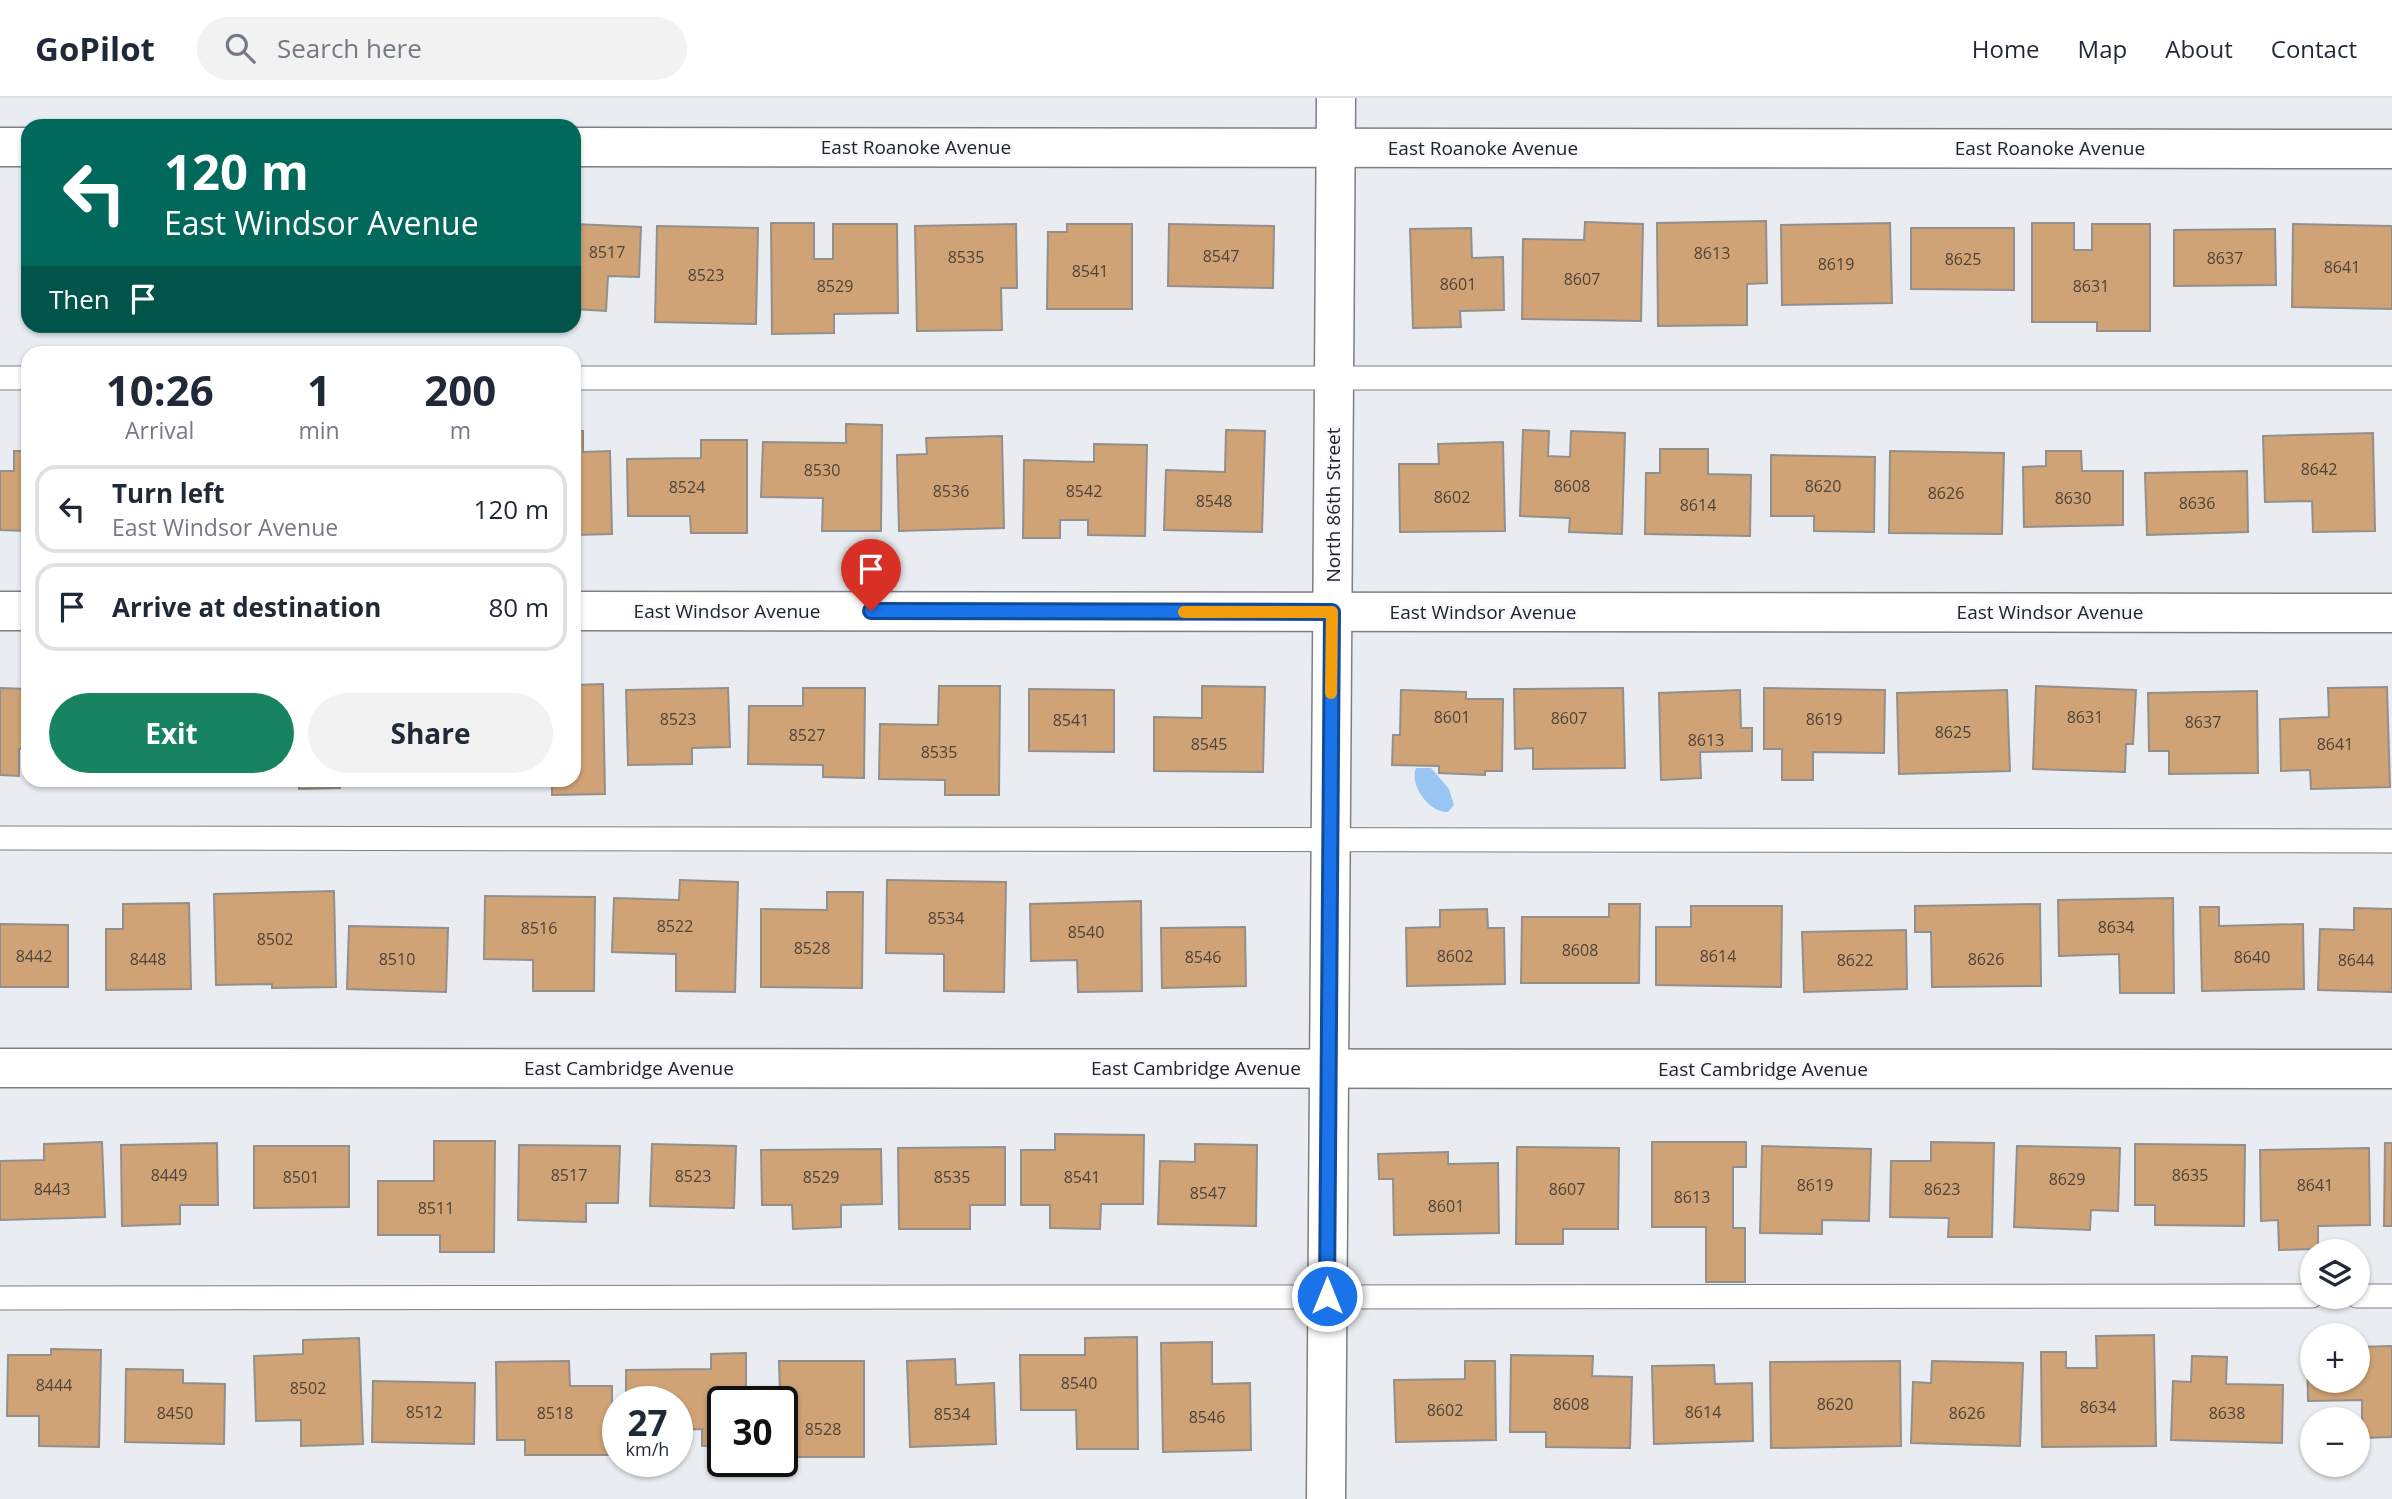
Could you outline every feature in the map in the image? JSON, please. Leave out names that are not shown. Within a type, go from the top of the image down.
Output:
[{"type":"street","name":"North 86th Street","points":[[1326,1499],[1336,98]]},
{"type":"street","points":[[0,147],[21,147]]},
{"type":"street","name":"East Roanoke Avenue","points":[[581,147],[2392,149]]},
{"type":"street","points":[[0,611],[21,611]]},
{"type":"street","name":"East Windsor Avenue","points":[[581,611],[2392,612]]},
{"type":"street","name":"East Cambridge Avenue","points":[[0,1068],[2392,1069]]},
{"type":"lane","points":[[0,377],[21,377]]},
{"type":"lane","points":[[581,378],[2392,378]]},
{"type":"lane","points":[[0,838],[2392,841]]},
{"type":"lane","points":[[0,1298],[2300,1296]]},
{"type":"lane","points":[[2370,1296],[2392,1296]]},
{"type":"water","points":[[1416,768],[1431,768],[1449,789],[1454,805],[1448,812],[1434,808],[1422,797],[1415,782]]},
{"type":"building","points":[[1766,221],[1767,283],[1747,284],[1747,325],[1658,326],[1657,223]]},
{"type":"building","points":[[1585,222],[1643,224],[1641,321],[1522,319],[1523,239],[1584,240]]},
{"type":"building","points":[[771,223],[814,223],[814,259],[833,259],[833,224],[897,224],[898,313],[834,314],[834,333],[772,334]]},
{"type":"building","points":[[1890,223],[1892,303],[1782,305],[1781,225]]},
{"type":"building","points":[[2032,223],[2074,223],[2074,250],[2092,250],[2092,224],[2150,224],[2150,331],[2097,331],[2097,322],[2032,322]]},
{"type":"building","points":[[581,224],[641,227],[639,277],[608,276],[606,311],[581,309]]},
{"type":"building","points":[[1016,224],[1017,288],[1001,288],[1002,330],[917,331],[915,226]]},
{"type":"building","points":[[1067,224],[1132,224],[1132,309],[1047,309],[1048,232],[1067,232]]},
{"type":"building","points":[[1169,224],[1274,226],[1273,288],[1168,286]]},
{"type":"building","points":[[2293,224],[2392,226],[2392,309],[2292,307]]},
{"type":"building","points":[[657,226],[758,228],[756,324],[655,322]]},
{"type":"building","points":[[1471,228],[1472,258],[1503,257],[1504,310],[1460,311],[1461,327],[1413,328],[1410,229]]},
{"type":"building","points":[[1911,228],[2014,228],[2014,290],[1911,289]]},
{"type":"building","points":[[2275,229],[2276,285],[2174,286],[2174,230]]},
{"type":"building","points":[[846,424],[882,425],[881,531],[822,531],[823,498],[761,497],[763,442],[846,443]]},
{"type":"building","points":[[1226,430],[1265,431],[1262,532],[1164,530],[1166,470],[1225,472]]},
{"type":"building","points":[[1523,430],[1549,431],[1548,456],[1570,457],[1571,431],[1625,433],[1622,534],[1569,532],[1570,518],[1520,516]]},
{"type":"building","points":[[581,431],[583,452],[610,451],[612,534],[581,535]]},
{"type":"building","points":[[2373,433],[2375,531],[2313,532],[2312,501],[2265,502],[2263,436]]},
{"type":"building","points":[[1002,436],[1004,528],[899,531],[897,455],[927,454],[926,438]]},
{"type":"building","points":[[701,440],[747,440],[747,533],[691,533],[690,516],[628,516],[627,459],[701,458]]},
{"type":"building","points":[[1503,442],[1505,531],[1400,532],[1399,464],[1439,464],[1438,444]]},
{"type":"building","points":[[1094,444],[1147,445],[1145,536],[1088,535],[1088,520],[1060,520],[1060,538],[1023,538],[1024,460],[1094,462]]},
{"type":"building","points":[[1660,449],[1708,449],[1708,474],[1751,475],[1750,536],[1645,534],[1646,473],[1660,473]]},
{"type":"building","points":[[14,451],[21,451],[21,531],[0,530],[0,471],[14,471]]},
{"type":"building","points":[[1890,451],[2004,453],[2002,534],[1889,533]]},
{"type":"building","points":[[2046,451],[2081,451],[2082,471],[2123,471],[2123,525],[2024,527],[2023,467],[2046,466]]},
{"type":"building","points":[[1771,455],[1875,457],[1874,532],[1814,531],[1814,516],[1771,516]]},
{"type":"building","points":[[2247,471],[2248,532],[2147,535],[2145,473]]},
{"type":"building","points":[[603,684],[605,794],[552,795],[552,787],[581,787],[581,685]]},
{"type":"building","points":[[939,686],[1000,686],[999,795],[945,795],[945,780],[879,779],[880,724],[938,725]]},
{"type":"building","points":[[1202,686],[1265,687],[1263,772],[1154,771],[1154,717],[1202,718]]},
{"type":"building","points":[[2036,686],[2136,690],[2133,744],[2126,744],[2125,772],[2033,769]]},
{"type":"building","points":[[2387,687],[2390,787],[2311,789],[2310,770],[2281,771],[2280,719],[2329,717],[2328,688]]},
{"type":"building","points":[[0,688],[21,689],[19,776],[0,775]]},
{"type":"building","points":[[728,688],[730,747],[692,748],[692,764],[628,765],[626,690]]},
{"type":"building","points":[[803,688],[865,688],[864,778],[823,777],[823,765],[748,764],[749,706],[803,706]]},
{"type":"building","points":[[1623,688],[1625,768],[1533,769],[1533,748],[1515,749],[1514,689]]},
{"type":"building","points":[[1764,688],[1885,690],[1884,753],[1813,752],[1813,780],[1782,780],[1782,749],[1764,749]]},
{"type":"building","points":[[1029,689],[1114,690],[1114,752],[1029,751]]},
{"type":"building","points":[[1401,690],[1466,692],[1466,699],[1503,699],[1502,771],[1485,771],[1485,775],[1439,773],[1439,766],[1392,765],[1393,735],[1400,735]]},
{"type":"building","points":[[1740,690],[1741,728],[1752,728],[1752,751],[1700,752],[1701,778],[1661,780],[1659,693]]},
{"type":"building","points":[[2007,690],[2010,771],[1899,774],[1897,693]]},
{"type":"building","points":[[2257,691],[2258,773],[2169,774],[2169,751],[2149,751],[2148,693]]},
{"type":"building","points":[[299,787],[340,787],[340,788]]},
{"type":"building","points":[[680,880],[738,882],[735,992],[676,991],[676,954],[612,952],[614,898],[679,900]]},
{"type":"building","points":[[887,880],[1006,882],[1004,992],[944,991],[944,954],[886,953]]},
{"type":"building","points":[[334,891],[336,987],[216,985],[214,894]]},
{"type":"building","points":[[827,892],[863,892],[862,988],[761,987],[761,909],[827,910]]},
{"type":"building","points":[[485,896],[595,897],[594,991],[533,991],[533,960],[484,959]]},
{"type":"building","points":[[2173,898],[2174,993],[2120,993],[2119,954],[2059,956],[2058,900]]},
{"type":"building","points":[[1141,901],[1142,991],[1078,992],[1077,960],[1031,961],[1030,904]]},
{"type":"building","points":[[189,903],[191,989],[106,990],[106,929],[123,929],[123,904]]},
{"type":"building","points":[[1609,904],[1640,904],[1639,983],[1521,983],[1522,917],[1609,917]]},
{"type":"building","points":[[2040,904],[2041,986],[1932,987],[1931,932],[1915,932],[1915,906]]},
{"type":"building","points":[[1691,906],[1782,906],[1781,987],[1656,985],[1656,927],[1691,927]]},
{"type":"building","points":[[2200,907],[2219,907],[2219,926],[2303,924],[2304,989],[2202,991]]},
{"type":"building","points":[[2354,908],[2392,909],[2392,992],[2318,990],[2320,929],[2354,930]]},
{"type":"building","points":[[1487,909],[1488,928],[1504,928],[1505,984],[1407,986],[1406,928],[1440,927],[1440,910]]},
{"type":"building","points":[[0,924],[68,925],[68,987],[0,987]]},
{"type":"building","points":[[349,926],[448,928],[446,992],[347,989]]},
{"type":"building","points":[[1245,927],[1246,986],[1162,988],[1161,928]]},
{"type":"building","points":[[1906,930],[1907,989],[1804,992],[1802,932]]},
{"type":"building","points":[[1055,1134],[1144,1135],[1143,1204],[1101,1204],[1100,1229],[1050,1228],[1050,1205],[1021,1205],[1021,1150],[1055,1150]]},
{"type":"building","points":[[434,1141],[495,1141],[494,1252],[440,1252],[440,1235],[378,1235],[378,1181],[434,1181]]},
{"type":"building","points":[[102,1142],[105,1217],[0,1220],[0,1161],[44,1160],[44,1144]]},
{"type":"building","points":[[1652,1142],[1746,1142],[1746,1167],[1733,1167],[1733,1228],[1745,1228],[1745,1282],[1706,1282],[1706,1227],[1652,1227]]},
{"type":"building","points":[[1931,1142],[1994,1143],[1992,1237],[1948,1237],[1949,1218],[1890,1217],[1891,1161],[1931,1161]]},
{"type":"building","points":[[217,1143],[218,1205],[180,1205],[180,1224],[122,1226],[121,1145]]},
{"type":"building","points":[[2385,1143],[2392,1143],[2392,1226],[2384,1226]]},
{"type":"building","points":[[652,1144],[736,1146],[734,1208],[650,1206]]},
{"type":"building","points":[[1195,1144],[1257,1145],[1256,1226],[1158,1224],[1160,1161],[1195,1162]]},
{"type":"building","points":[[2135,1144],[2245,1145],[2244,1226],[2155,1225],[2155,1205],[2135,1205]]},
{"type":"building","points":[[519,1145],[620,1146],[618,1203],[586,1203],[586,1222],[518,1220]]},
{"type":"building","points":[[254,1146],[349,1146],[349,1207],[254,1208]]},
{"type":"building","points":[[1762,1146],[1871,1149],[1869,1221],[1822,1220],[1822,1234],[1760,1233]]},
{"type":"building","points":[[2017,1146],[2120,1148],[2118,1211],[2091,1210],[2090,1230],[2014,1227]]},
{"type":"building","points":[[1005,1147],[1005,1205],[970,1205],[970,1229],[899,1229],[898,1148]]},
{"type":"building","points":[[1517,1147],[1619,1148],[1618,1229],[1563,1229],[1563,1244],[1516,1244]]},
{"type":"building","points":[[2369,1148],[2370,1225],[2318,1226],[2318,1239],[2300,1239],[2300,1249],[2279,1250],[2278,1220],[2261,1221],[2260,1150]]},
{"type":"building","points":[[881,1149],[882,1204],[841,1205],[841,1227],[793,1229],[792,1205],[762,1205],[761,1150]]},
{"type":"building","points":[[1448,1152],[1448,1164],[1498,1163],[1499,1233],[1394,1235],[1393,1179],[1379,1179],[1378,1154]]},
{"type":"building","points":[[2154,1335],[2156,1446],[2042,1447],[2041,1352],[2066,1352],[2066,1368],[2097,1368],[2096,1336]]},
{"type":"building","points":[[1137,1337],[1138,1449],[1077,1449],[1076,1410],[1021,1410],[1020,1355],[1085,1355],[1085,1338]]},
{"type":"building","points":[[359,1338],[363,1444],[301,1446],[301,1420],[256,1421],[254,1356],[303,1354],[303,1340]]},
{"type":"building","points":[[1212,1342],[1212,1384],[1250,1383],[1251,1450],[1163,1452],[1161,1343]]},
{"type":"building","points":[[2392,1346],[2392,1437],[2370,1438],[2370,1407],[2362,1407],[2362,1400],[2308,1401],[2308,1393],[2370,1393],[2370,1347]]},
{"type":"building","points":[[51,1349],[101,1350],[99,1447],[39,1446],[39,1416],[7,1416],[8,1355],[51,1355]]},
{"type":"building","points":[[746,1353],[746,1386],[707,1386],[707,1446],[702,1446],[702,1429],[693,1429],[693,1386],[626,1386],[626,1370],[711,1369],[711,1354]]},
{"type":"building","points":[[1511,1355],[1593,1356],[1592,1376],[1632,1377],[1630,1448],[1546,1447],[1546,1432],[1510,1432]]},
{"type":"building","points":[[2192,1356],[2227,1357],[2226,1384],[2283,1385],[2282,1443],[2171,1440],[2173,1381],[2191,1382]]},
{"type":"building","points":[[955,1359],[956,1385],[994,1383],[996,1444],[910,1447],[907,1361]]},
{"type":"building","points":[[569,1361],[570,1386],[602,1386],[602,1455],[525,1455],[525,1440],[497,1440],[496,1362]]},
{"type":"building","points":[[779,1361],[864,1361],[864,1457],[798,1457],[798,1386],[780,1386]]},
{"type":"building","points":[[1465,1361],[1495,1361],[1496,1440],[1396,1442],[1394,1380],[1465,1379]]},
{"type":"building","points":[[1900,1361],[1901,1446],[1771,1448],[1770,1362]]},
{"type":"building","points":[[1932,1361],[2023,1363],[2020,1446],[1911,1443],[1913,1382],[1931,1383]]},
{"type":"building","points":[[1714,1365],[1715,1384],[1752,1383],[1753,1441],[1654,1444],[1652,1366]]},
{"type":"building","points":[[126,1369],[183,1370],[183,1383],[225,1384],[224,1444],[125,1442]]},
{"type":"building","points":[[373,1381],[475,1383],[474,1444],[372,1442]]},
{"type":"slow traffic","points":[[1184,612],[1332,612],[1331,693]]},
{"type":"route","points":[[871,611],[1332,612],[1327,1296]]}]
